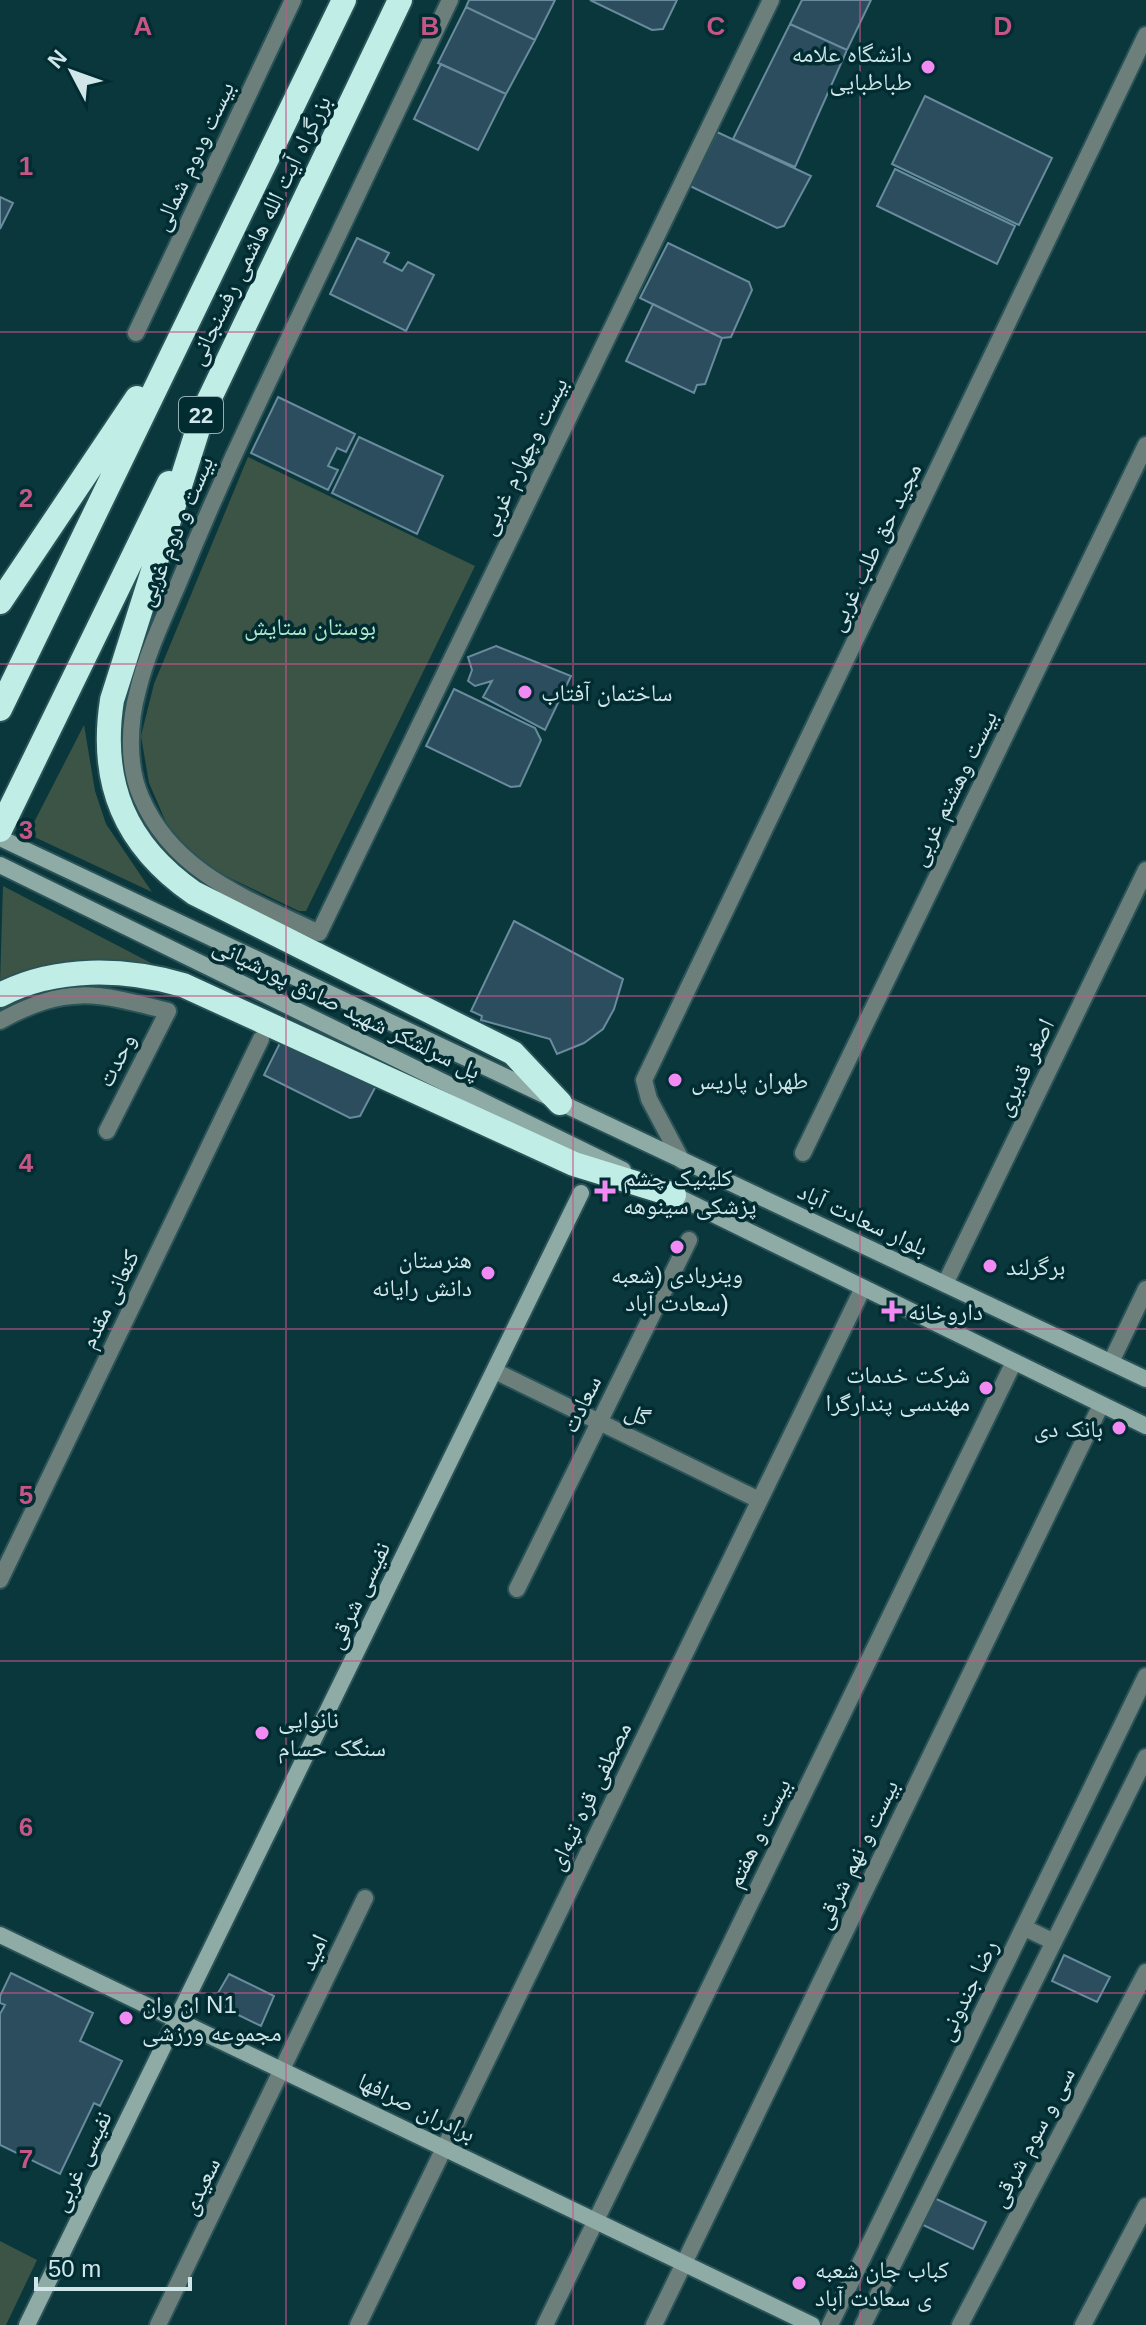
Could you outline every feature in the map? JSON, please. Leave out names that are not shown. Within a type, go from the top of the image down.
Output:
[{"type":"highway","name":"بزرگراه آیت الله هاشمی رفسنجانی","points":[[0,709],[344,0]]},
{"type":"highway","name":"بزرگراه آیت الله هاشمی رفسنجانی","points":[[0,830],[400,0]]},
{"type":"highway","points":[[0,602],[183,330]]},
{"type":"highway","points":[[204,410],[112,700],[107,744],[109,774],[133,832],[171,877],[194,893],[513,1053],[560,1103]]},
{"type":"highway","points":[[0,995],[43,979],[70,974],[155,977],[183,985],[574,1164],[674,1195]]},
{"type":"main road","name":"پل سرلشکر شهید صادق پورشیانی","points":[[0,838],[560,1103]]},
{"type":"main road","name":"پل سرلشکر شهید صادق پورشیانی","points":[[0,865],[674,1195]]},
{"type":"main road","name":"بلوار سعادت آباد","points":[[560,1103],[1146,1379]]},
{"type":"main road","name":"نفیسی شرقی","points":[[177,2018],[581,1193]]},
{"type":"main road","points":[[674,1195],[1146,1426]]},
{"type":"main road","name":"برادران صرافها","points":[[0,1935],[812,2325]]},
{"type":"main road","name":"نفیسی غربی","points":[[27,2325],[177,2018]]},
{"type":"street","name":"بیست ودوم شمالی","points":[[136,333],[293,0]]},
{"type":"street","name":"بیست و دوم غربی","points":[[319,933],[208,879],[185,862],[158,829],[140,795],[133,763],[131,729],[137,690],[153,645],[221,480],[450,0]]},
{"type":"street","name":"بیست وچهارم غربی","points":[[319,933],[771,0]]},
{"type":"street","name":"مجید حق طلب غربی","points":[[682,1161],[649,1099],[644,1080],[1146,35]]},
{"type":"street","name":"بیست وهشتم غربی","points":[[803,1153],[1146,445]]},
{"type":"street","name":"اصغر قدیری","points":[[945,1284],[1146,870]]},
{"type":"street","name":"وحدت","points":[[0,1021],[36,1003],[70,994],[103,994],[168,1011],[107,1131]]},
{"type":"street","name":"کنعانی مقدم","points":[[0,1580],[261,1039]]},
{"type":"street","name":"سعادت","points":[[517,1589],[689,1240]]},
{"type":"street","name":"مصطفی قره تپه‌ای","points":[[358,2325],[863,1288]]},
{"type":"street","points":[[1111,1362],[1146,1289]]},
{"type":"street","name":"بیست و هفتم","points":[[545,2325],[1014,1362]]},
{"type":"street","name":"گل","points":[[495,1371],[759,1500]]},
{"type":"street","name":"بیست و نهم شرقی","points":[[654,2325],[1101,1405]]},
{"type":"street","name":"رضا جندونی","points":[[830,2325],[1146,1676]]},
{"type":"street","points":[[863,2325],[1146,1757]]},
{"type":"street","name":"امید","points":[[284,2069],[365,1898]]},
{"type":"street","points":[[1025,1928],[1054,1942]]},
{"type":"street","name":"سی و سوم شرقی","points":[[960,2325],[1146,1972]]},
{"type":"street","name":"سعیدی","points":[[158,2325],[284,2069]]},
{"type":"street","points":[[1083,2325],[1146,2206]]},
{"type":"green space","name":"بوستان ستایش","points":[[248,457],[475,566],[306,911],[299,911],[203,865],[169,829],[149,783],[141,736],[154,684]]},
{"type":"green space","points":[[84,725],[95,791],[106,824],[152,892],[28,834]]},
{"type":"green space","points":[[3,886],[153,964],[113,961],[75,963],[0,984]]},
{"type":"green space","points":[[0,2241],[37,2260],[6,2325],[0,2325]]},
{"type":"building","points":[[469,0],[555,0],[535,40],[466,7]]},
{"type":"building","points":[[590,0],[677,0],[663,29],[652,30]]},
{"type":"building","points":[[802,0],[871,0],[847,50],[790,24]]},
{"type":"building","points":[[466,7],[535,40],[506,94],[438,63]]},
{"type":"building","points":[[790,24],[847,50],[795,167],[733,139]]},
{"type":"building","points":[[441,64],[506,94],[478,150],[414,119]]},
{"type":"building","points":[[925,96],[1052,158],[1019,225],[892,164]]},
{"type":"building","points":[[717,132],[811,176],[784,226],[777,228],[690,186]]},
{"type":"building","points":[[895,169],[1015,226],[997,264],[877,206]]},
{"type":"building","points":[[0,197],[13,203],[0,229]]},
{"type":"building","points":[[357,238],[389,253],[384,262],[402,271],[408,262],[434,275],[406,331],[330,294]]},
{"type":"building","points":[[668,243],[749,282],[752,290],[731,337],[722,338],[640,298]]},
{"type":"building","points":[[653,304],[722,338],[705,384],[697,385],[694,393],[626,361]]},
{"type":"building","points":[[278,397],[355,434],[346,452],[337,448],[328,466],[338,470],[328,490],[251,453]]},
{"type":"building","points":[[359,437],[443,476],[417,534],[332,493]]},
{"type":"building","name":"ساختمان آفتاب","points":[[496,646],[571,676],[545,730],[483,697],[492,681],[475,686],[468,681],[472,670],[468,657]]},
{"type":"building","points":[[454,689],[535,728],[541,740],[520,786],[511,787],[426,746]]},
{"type":"building","points":[[514,921],[623,979],[614,1009],[603,1029],[584,1043],[557,1054],[550,1039],[481,1020],[482,1016],[471,1011]]},
{"type":"building","points":[[283,1037],[377,1084],[360,1116],[350,1118],[264,1075]]},
{"type":"building","points":[[1064,1955],[1110,1977],[1097,2002],[1052,1981]]},
{"type":"building","points":[[11,1973],[93,2013],[80,2041],[122,2061],[100,2106],[94,2103],[60,2174],[0,2145],[0,2014],[5,2005],[0,2003],[0,1996]]},
{"type":"building","points":[[229,1974],[274,1996],[261,2026],[224,2008],[218,1993]]},
{"type":"building","points":[[932,2197],[986,2222],[973,2249],[919,2223]]},
{"type":"place","name":"دانشگاه علامه طباطبایی","points":[[928,67]]},
{"type":"place","name":"ساختمان آفتاب","points":[[525,692]]},
{"type":"place","name":"طهران پاریس","points":[[675,1080]]},
{"type":"place","name":"کلینیک چشم پزشکی سینوهه","points":[[605,1191]]},
{"type":"place","name":"وینربادی (شعبه سعادت آباد)","points":[[677,1247]]},
{"type":"place","name":"برگرلند","points":[[990,1266]]},
{"type":"place","name":"هنرستان دانش رایانه","points":[[488,1273]]},
{"type":"place","name":"داروخانه","points":[[892,1311]]},
{"type":"place","name":"شرکت خدمات مهندسى پندارگرا","points":[[986,1388]]},
{"type":"place","name":"بانک دی","points":[[1119,1428]]},
{"type":"place","name":"نانوایی سنگک حسام","points":[[262,1733]]},
{"type":"place","name":"ان وان N1 مجموعه ورزشی","points":[[126,2018]]},
{"type":"place","name":"کباب جان شعبه ی سعادت آباد","points":[[799,2283]]}]
